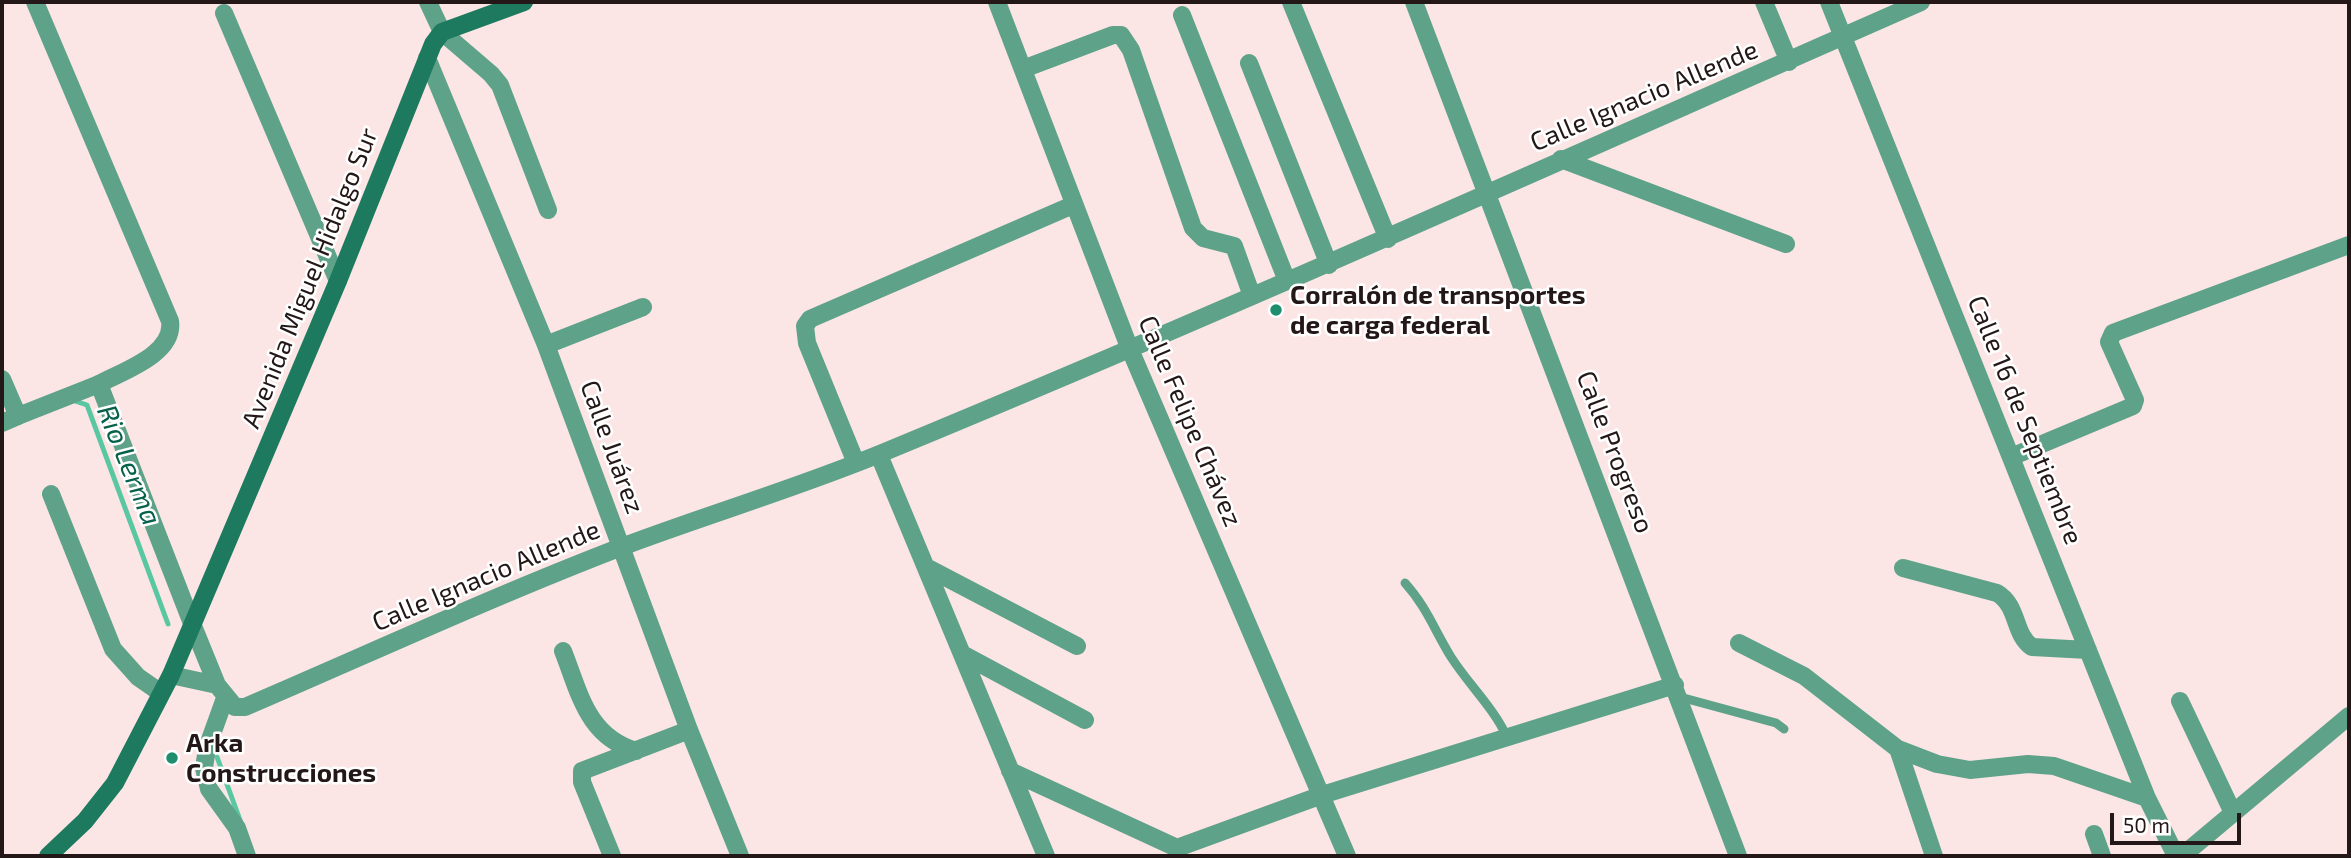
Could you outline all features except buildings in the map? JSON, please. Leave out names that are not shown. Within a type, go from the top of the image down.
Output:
[{"type":"main road","points":[[442,32],[524,2]]},
{"type":"main road","name":"Avenida Miguel Hidalgo Sur","points":[[52,855],[85,821],[115,783],[171,675],[338,281],[427,58],[442,32]]},
{"type":"street","points":[[2,379],[10,420],[99,384],[160,350],[169,336],[170,321],[35,2]]},
{"type":"street","points":[[428,2],[442,32],[496,79],[548,210]]},
{"type":"street","name":"Calle Felipe Chávez","points":[[997,2],[1129,347],[1347,856]]},
{"type":"street","points":[[1291,2],[1388,239]]},
{"type":"street","name":"Calle Progreso","points":[[1414,2],[1489,193],[1738,856]]},
{"type":"street","points":[[1764,2],[1789,62]]},
{"type":"street","name":"Calle 16 de Septiembre","points":[[1829,2],[2147,798],[2176,856]]},
{"type":"street","name":"Calle Ignacio Allende","points":[[226,697],[245,707],[621,547],[879,455],[1129,347],[1329,265],[1561,159],[1789,62],[1921,2]]},
{"type":"street","points":[[223,13],[338,281]]},
{"type":"street","points":[[1182,15],[1287,282]]},
{"type":"street","points":[[1023,69],[1113,35],[1121,35],[1131,50],[1193,228],[1203,238],[1234,247],[1252,296]]},
{"type":"street","name":"Calle Juárez","points":[[427,58],[546,345],[689,730],[740,856]]},
{"type":"street","points":[[1250,64],[1329,265]]},
{"type":"street","points":[[1561,159],[1786,244]]},
{"type":"street","points":[[856,463],[807,343],[805,326],[810,319],[1073,205]]},
{"type":"street","points":[[2011,457],[2133,406],[2135,400],[2109,342],[2113,333],[2349,245]]},
{"type":"street","points":[[546,345],[643,307]]},
{"type":"street","points":[[99,384],[193,626],[226,697],[206,748],[204,768],[209,789],[237,828],[247,856]]},
{"type":"street","points":[[879,455],[1046,856]]},
{"type":"street","points":[[51,494],[113,649],[138,677],[161,693]]},
{"type":"street","points":[[926,568],[1077,646]]},
{"type":"street","points":[[1903,568],[1997,593],[2007,599],[2025,642],[2032,647],[2088,650]]},
{"type":"street","points":[[1739,643],[1804,676],[1898,749],[1937,764],[1970,770],[2028,764],[2054,766],[2147,798]]},
{"type":"street","points":[[562,651],[581,698],[597,726],[615,745],[636,751]]},
{"type":"street","points":[[964,655],[1085,720]]},
{"type":"street","points":[[171,675],[226,697]]},
{"type":"street","points":[[1010,771],[1177,848],[1322,795],[1507,737],[1677,691]]},
{"type":"street","points":[[2180,701],[2233,813]]},
{"type":"street","points":[[2182,856],[2349,716]]},
{"type":"street","points":[[612,856],[582,782],[582,771],[689,730]]},
{"type":"street","points":[[1898,749],[1934,856]]},
{"type":"street","points":[[2094,834],[2102,856]]},
{"type":"lane","points":[[1405,583],[1426,609],[1466,679],[1497,716],[1507,737]]},
{"type":"lane","points":[[1677,691],[1776,723],[1784,729]]},
{"type":"waterway","name":"Rio Lerma","points":[[72,400],[87,405],[168,624]]},
{"type":"waterway","name":"Rio Lerma","points":[[217,757],[240,820]]},
{"type":"place","name":"Corralón de transportes de carga federal","points":[[1276,310]]},
{"type":"place","name":"Arka Construcciones","points":[[172,758]]}]
